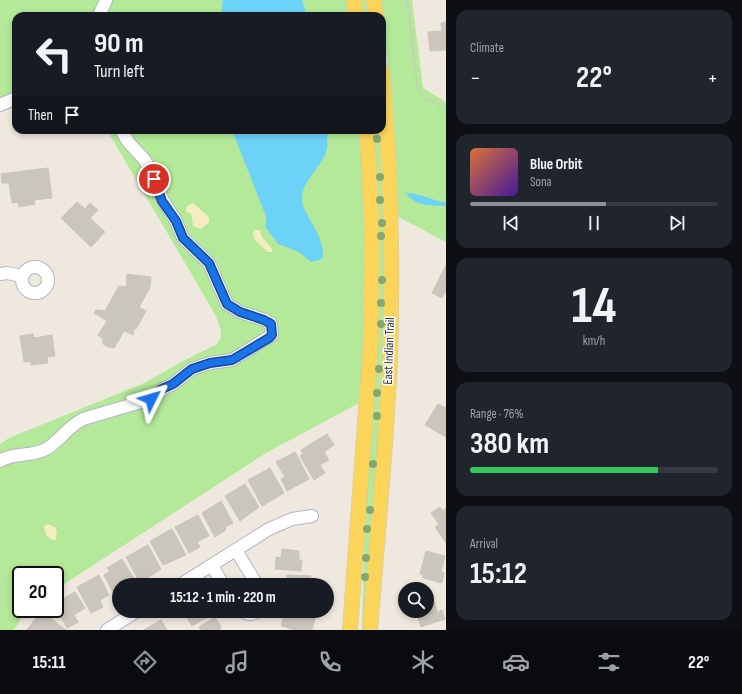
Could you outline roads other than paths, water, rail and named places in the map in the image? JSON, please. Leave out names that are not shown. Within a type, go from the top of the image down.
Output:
[{"type":"main road","points":[[354,0],[356,12]]},
{"type":"main road","points":[[374,0],[376,12]]},
{"type":"main road","name":"East Indian Trail","points":[[350,630],[371,341],[372,227],[367,134]]},
{"type":"main road","name":"East Indian Trail","points":[[370,630],[387,399],[391,311],[390,199],[386,134]]},
{"type":"street","points":[[101,12],[106,0]]},
{"type":"street","points":[[0,105],[12,100]]},
{"type":"street","points":[[0,461],[18,454],[44,450],[73,424],[83,419],[151,399],[162,389],[173,384],[192,369],[210,363],[232,360],[272,335],[271,324],[264,320],[240,312],[227,304],[209,263],[183,238],[176,221],[162,201],[148,165],[129,143],[123,134]]},
{"type":"street","points":[[0,274],[7,273],[22,276]]},
{"type":"street","points":[[192,578],[281,523],[312,516]]},
{"type":"street","points":[[236,550],[253,578]]},
{"type":"street","points":[[212,566],[219,578]]},
{"type":"street","points":[[107,630],[126,618]]},
{"type":"water","points":[[223,0],[302,0],[306,12],[222,12]]},
{"type":"water","points":[[234,134],[327,134],[327,149],[325,155],[308,180],[302,199],[305,211],[320,240],[323,257],[320,260],[311,262],[299,252],[278,244],[266,228],[266,216]]},
{"type":"water","points":[[406,193],[416,194],[446,203],[446,206],[419,203],[410,198]]}]
